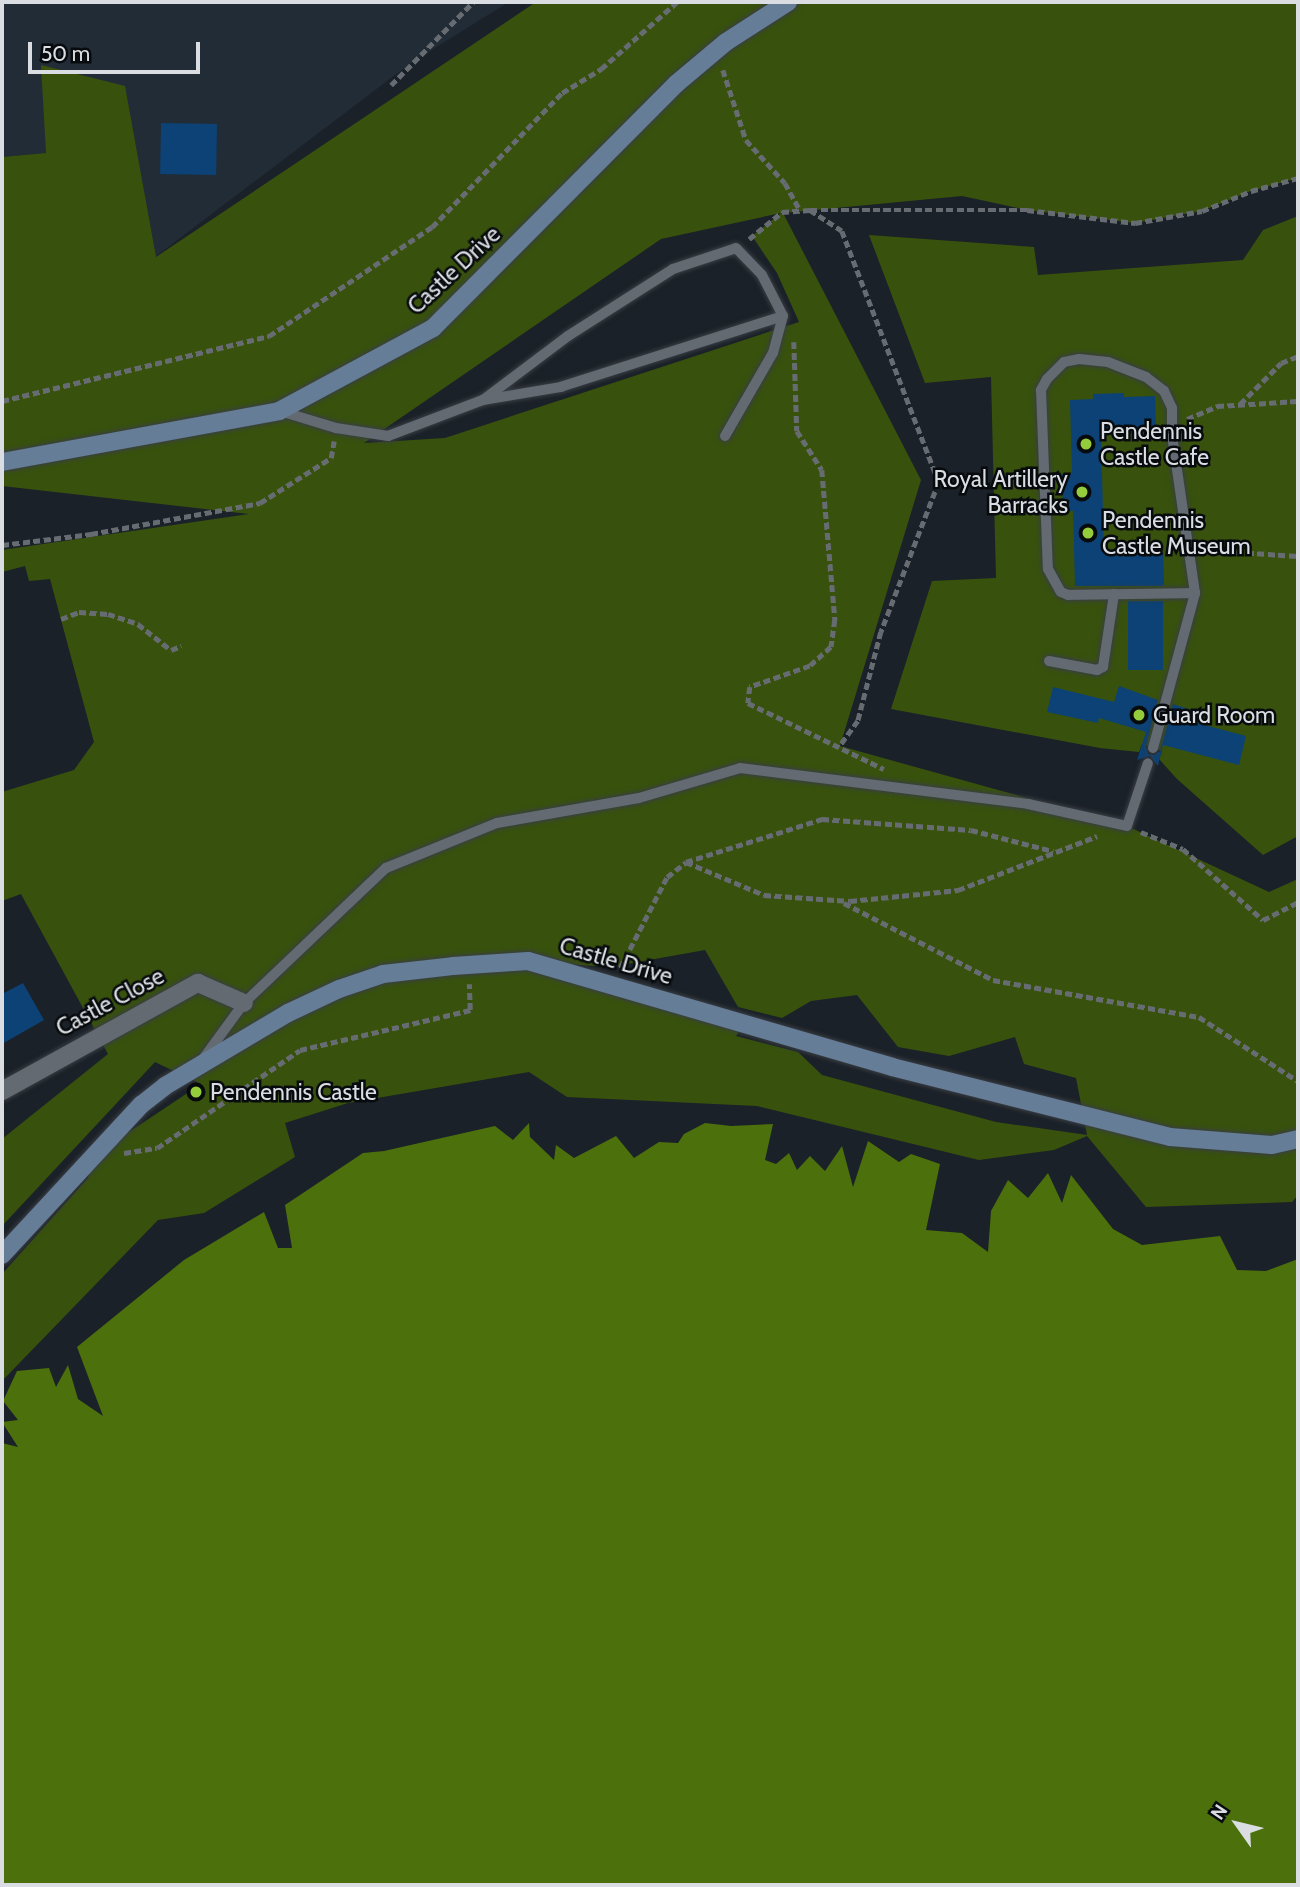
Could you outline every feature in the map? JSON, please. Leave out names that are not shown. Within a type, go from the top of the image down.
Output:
[{"type":"street","name":"Castle Drive","points":[[2,462],[279,411],[433,328],[676,84],[716,49],[788,2]]},
{"type":"street","name":"Castle Drive","points":[[2,1255],[141,1105],[196,1068],[288,1013],[338,989],[383,974],[469,966],[528,961],[892,1067],[1170,1137],[1272,1145],[1298,1139]]},
{"type":"street","name":"Castle Close","points":[[2,1091],[198,983],[244,1003]]},
{"type":"lane","points":[[483,400],[568,336],[673,269],[736,248],[762,275],[783,316],[773,353],[725,436]]},
{"type":"lane","points":[[279,411],[336,428],[388,436],[483,400],[561,387],[783,316]]},
{"type":"lane","points":[[1153,748],[1195,593],[1172,435],[1172,408],[1164,391],[1146,377],[1108,362],[1079,359],[1065,362],[1047,379],[1041,390],[1048,569],[1061,592],[1068,595],[1195,593]]},
{"type":"lane","points":[[1049,661],[1097,670],[1103,667],[1114,594]]},
{"type":"lane","points":[[196,1068],[244,1003],[386,868],[496,822],[639,797],[740,768],[1028,804],[1127,827],[1148,763]]},
{"type":"path","points":[[391,85],[473,2]]},
{"type":"path","points":[[2,401],[269,336],[432,228],[562,93],[601,69],[677,2]]},
{"type":"path","points":[[716,49],[746,140],[785,183],[800,211]]},
{"type":"path","points":[[736,248],[782,212],[1027,210],[1135,222],[1202,211],[1251,191],[1298,178]]},
{"type":"path","points":[[810,210],[842,231],[939,482],[881,632],[858,721],[839,746]]},
{"type":"path","points":[[783,316],[794,340],[797,431],[822,470],[835,620],[831,647],[810,666],[750,687],[748,703],[889,771]]},
{"type":"path","points":[[1240,405],[1281,363],[1298,356]]},
{"type":"path","points":[[1172,435],[1190,415],[1216,406],[1298,401]]},
{"type":"path","points":[[2,545],[91,534],[260,503],[331,458],[336,428]]},
{"type":"path","points":[[1189,550],[1298,556]]},
{"type":"path","points":[[61,619],[79,612],[108,614],[138,624],[171,650],[181,646]]},
{"type":"path","points":[[611,985],[667,877],[686,862],[822,819],[971,830],[1055,851]]},
{"type":"path","points":[[686,862],[764,895],[840,901],[958,890],[1055,851],[1127,827],[1184,849],[1263,920],[1298,902]]},
{"type":"path","points":[[840,901],[993,980],[1199,1017],[1298,1081]]},
{"type":"path","points":[[90,1158],[157,1148],[300,1050],[470,1010],[469,966]]},
{"type":"shaded area","points":[[2,2],[509,2],[412,62],[155,257],[46,153],[2,157]]},
{"type":"shaded area","points":[[536,2],[1298,2],[1298,178],[1251,191],[1202,211],[1135,223],[1027,210],[962,196],[783,213],[921,480],[840,746],[1127,826],[1269,892],[1298,879],[1298,1195],[1292,1202],[1146,1207],[1087,1136],[1054,1150],[979,1160],[757,1106],[567,1097],[529,1072],[348,1103],[285,1123],[295,1157],[204,1213],[158,1220],[2,1381],[2,1274],[88,1178],[90,1158],[201,1084],[155,1062],[2,1226],[2,1139],[108,1054],[21,894],[2,901],[2,792],[74,770],[94,742],[50,579],[29,581],[25,566],[2,572],[2,550],[249,514],[2,486],[2,157],[46,153],[41,65],[125,86],[156,257]],"holes":[[[781,213],[752,236],[777,273],[799,322],[445,438],[364,443],[661,239]],[[705,950],[738,1007],[782,1018],[811,1001],[857,995],[898,1047],[949,1056],[1015,1037],[1024,1064],[1076,1078],[1087,1135],[996,1122],[822,1075],[798,1052],[736,1036],[745,1023],[533,962],[610,967]]]},
{"type":"shaded area","points":[[1298,216],[1298,836],[1263,855],[1177,779],[1159,759],[1162,751],[1142,744],[1139,752],[1100,748],[891,709],[932,581],[996,578],[991,377],[925,383],[869,235],[1034,247],[1038,275],[1243,260],[1263,230]]},
{"type":"shaded area","points":[[529,1123],[530,1137],[554,1160],[556,1145],[574,1158],[616,1136],[634,1158],[659,1142],[678,1143],[684,1134],[705,1123],[731,1126],[773,1124],[765,1160],[776,1164],[789,1153],[797,1170],[810,1156],[825,1171],[842,1146],[853,1187],[868,1141],[899,1162],[911,1154],[940,1164],[926,1230],[962,1233],[988,1252],[991,1211],[1008,1180],[1028,1198],[1048,1173],[1062,1203],[1071,1175],[1113,1229],[1142,1245],[1220,1236],[1237,1270],[1266,1271],[1298,1259],[1298,1885],[2,1885],[2,1443],[18,1447],[2,1422],[18,1420],[3,1401],[17,1371],[49,1368],[56,1387],[68,1365],[78,1399],[103,1416],[77,1347],[184,1260],[264,1212],[278,1248],[292,1248],[285,1205],[363,1153],[384,1151],[495,1126],[513,1140]]},
{"type":"building","points":[[161,123],[217,124],[216,175],[160,174]]},
{"type":"building","name":"Royal Artillery Barracks","points":[[1124,393],[1124,397],[1155,396],[1156,428],[1101,430],[1104,554],[1163,552],[1164,583],[1163,586],[1075,586],[1073,511],[1063,511],[1062,474],[1072,474],[1070,400],[1093,399],[1093,394]]},
{"type":"building","points":[[1128,601],[1163,601],[1163,670],[1128,670]]},
{"type":"building","points":[[1119,686],[1158,700],[1146,746],[1148,754],[1154,755],[1160,751],[1173,704],[1197,712],[1193,722],[1246,736],[1239,765],[1163,745],[1158,766],[1150,756],[1137,760],[1146,732],[1099,718],[1098,723],[1047,712],[1053,687],[1114,702]]},
{"type":"building","points":[[23,983],[44,1020],[2,1044],[2,994]]},
{"type":"place","name":"Pendennis Castle Cafe","points":[[1086,444]]},
{"type":"place","name":"Royal Artillery Barracks","points":[[1082,492]]},
{"type":"place","name":"Pendennis Castle Museum","points":[[1088,533]]},
{"type":"place","name":"Guard Room","points":[[1139,715]]},
{"type":"place","name":"Pendennis Castle","points":[[196,1092]]}]
